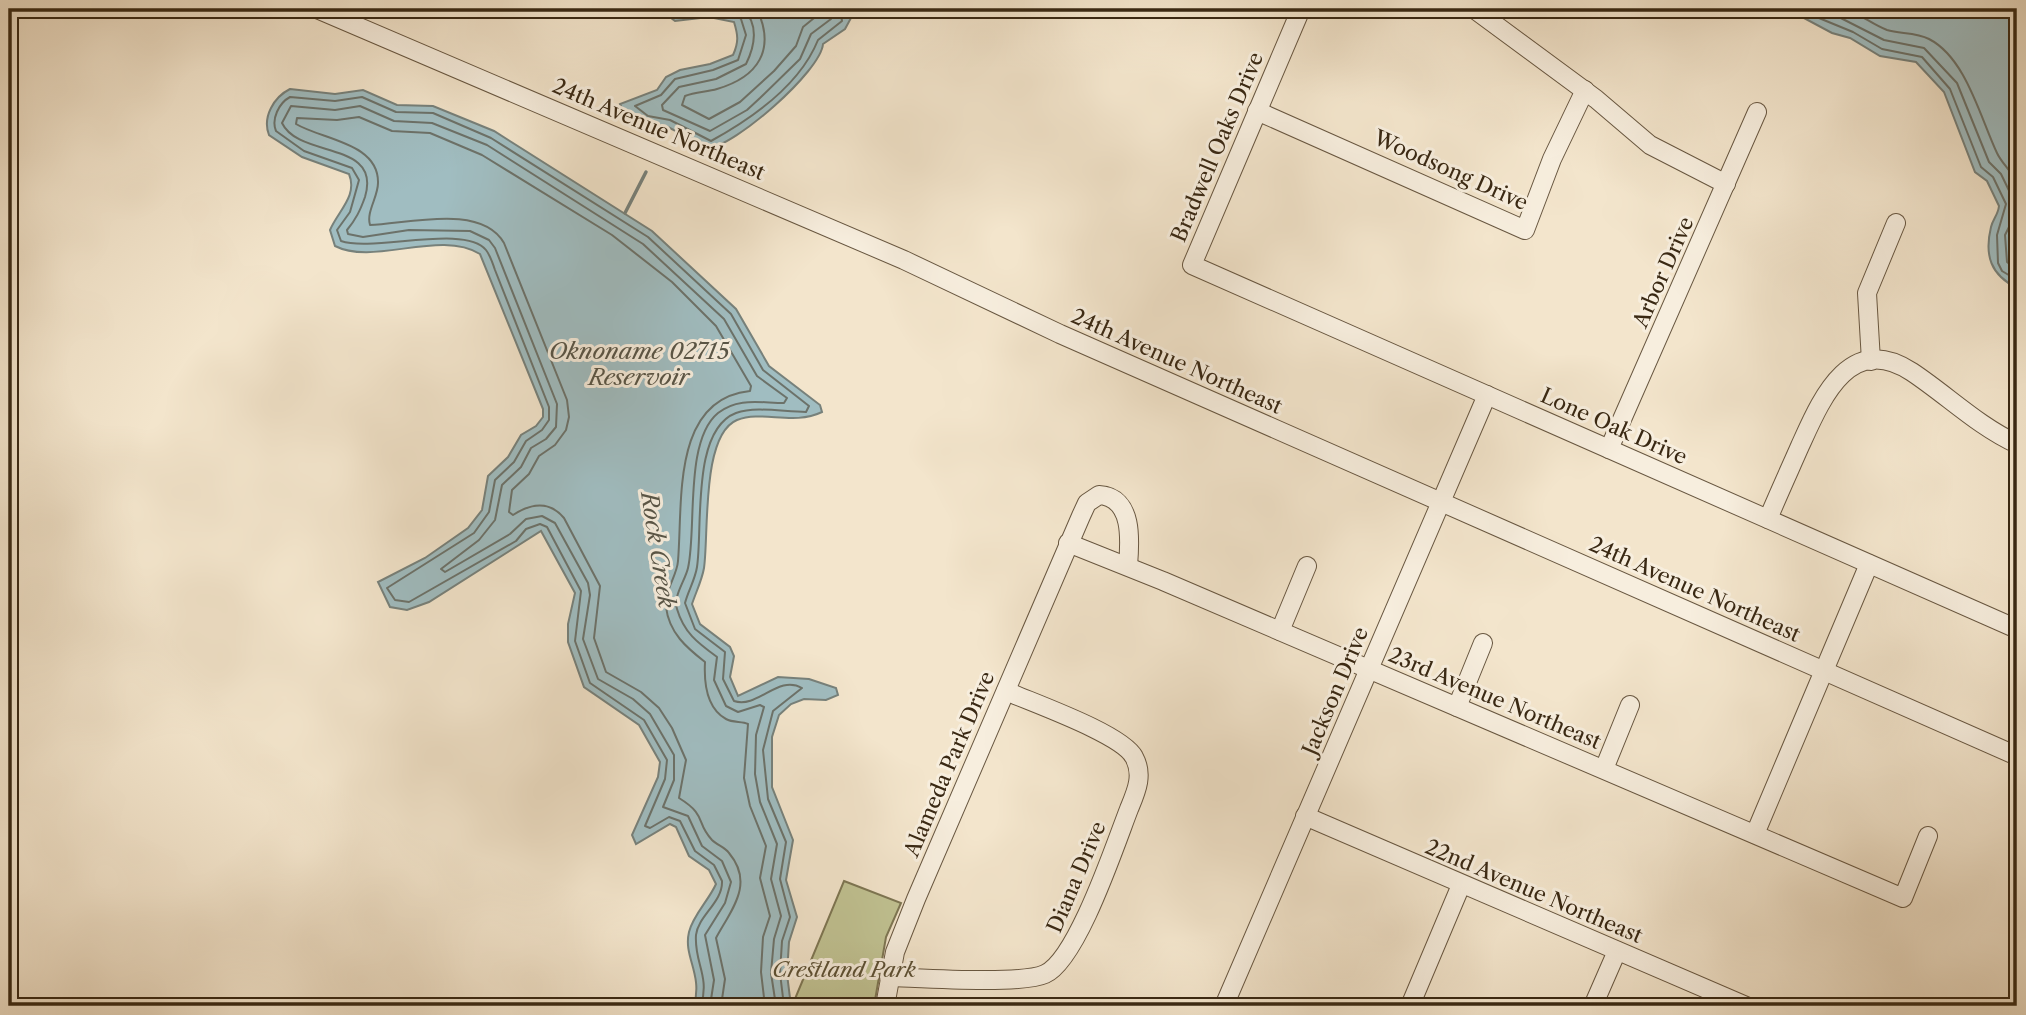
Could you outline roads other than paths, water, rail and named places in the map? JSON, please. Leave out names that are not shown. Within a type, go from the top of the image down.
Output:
[{"type":"street","name":"24th Avenue Northeast","points":[[317,9],[892,255],[1048,329],[2017,756]]},
{"type":"street","name":"Bradwell Oaks Drive","points":[[1192,265],[1301,9]]},
{"type":"street","points":[[1474,9],[1585,90],[1650,145],[1726,184]]},
{"type":"street","name":"Woodsong Drive","points":[[1258,111],[1525,230],[1552,159],[1585,90]]},
{"type":"street","name":"Arbor Drive","points":[[1609,449],[1757,112]]},
{"type":"street","points":[[1871,361],[1867,293],[1896,223]]},
{"type":"street","name":"Lone Oak Drive","points":[[1192,265],[2017,629]]},
{"type":"street","points":[[1768,519],[1824,394],[1848,369],[1871,361],[1888,362],[1909,371],[1987,429],[2017,444]]},
{"type":"street","name":"Jackson Drive","points":[[1224,1006],[1370,669],[1438,501],[1487,395]]},
{"type":"street","name":"Alameda Park Drive","points":[[885,1006],[889,977],[901,935],[1068,543],[1087,503],[1099,495],[1105,495],[1117,503],[1127,520],[1131,535],[1128,566]]},
{"type":"street","name":"23rd Avenue Northeast","points":[[1068,543],[1128,566],[1903,898],[1928,836]]},
{"type":"street","points":[[1755,834],[1869,564]]},
{"type":"street","points":[[1280,631],[1307,566]]},
{"type":"street","points":[[1457,707],[1483,643]]},
{"type":"street","name":"Diana Drive","points":[[889,977],[1024,979],[1054,970],[1074,941],[1133,799],[1139,779],[1135,758],[1121,742],[1006,691]]},
{"type":"street","points":[[1604,769],[1630,705]]},
{"type":"street","name":"22nd Avenue Northeast","points":[[1305,816],[1746,1006]]},
{"type":"street","points":[[1410,1006],[1461,885]]},
{"type":"street","points":[[1593,1006],[1617,951]]},
{"type":"water","points":[[659,9],[843,9],[851,18],[845,29],[823,44],[819,56],[793,89],[737,135],[708,148],[668,127],[645,123],[623,111],[620,104],[657,90],[666,77],[680,70],[710,64],[733,55],[737,39],[734,22],[709,17],[675,21]]},
{"type":"water","points":[[1756,9],[2017,9],[2017,288],[2001,277],[1989,256],[1991,227],[1999,206],[1987,181],[1975,172],[1944,92],[1916,62],[1880,56],[1850,38],[1832,33],[1804,18]]},
{"type":"water","name":"Oknoname 02715 Reservoir","points":[[290,89],[335,94],[363,90],[397,105],[433,106],[494,131],[652,231],[736,309],[769,366],[820,405],[822,412],[811,416],[747,417],[737,420],[725,429],[712,464],[704,568],[692,604],[700,624],[730,647],[734,656],[730,677],[738,696],[778,677],[809,679],[836,688],[838,695],[826,700],[804,699],[791,704],[779,715],[772,737],[772,787],[793,840],[786,880],[797,917],[789,942],[787,974],[791,1006],[694,1006],[696,984],[689,949],[689,932],[716,884],[709,870],[689,856],[676,827],[670,824],[636,844],[632,835],[658,777],[660,762],[639,725],[584,687],[568,642],[568,624],[575,593],[541,531],[429,602],[407,610],[390,607],[378,582],[425,558],[468,528],[482,510],[488,476],[508,457],[521,435],[536,426],[543,417],[543,409],[480,254],[464,247],[446,245],[368,252],[335,246],[330,230],[349,196],[349,174],[302,157],[269,135],[267,121],[271,108],[279,97]]},
{"type":"waterway","name":"Rock Creek","points":[[625,213],[646,172]]},
{"type":"park label","name":"Crestland Park","points":[[844,969]]}]
